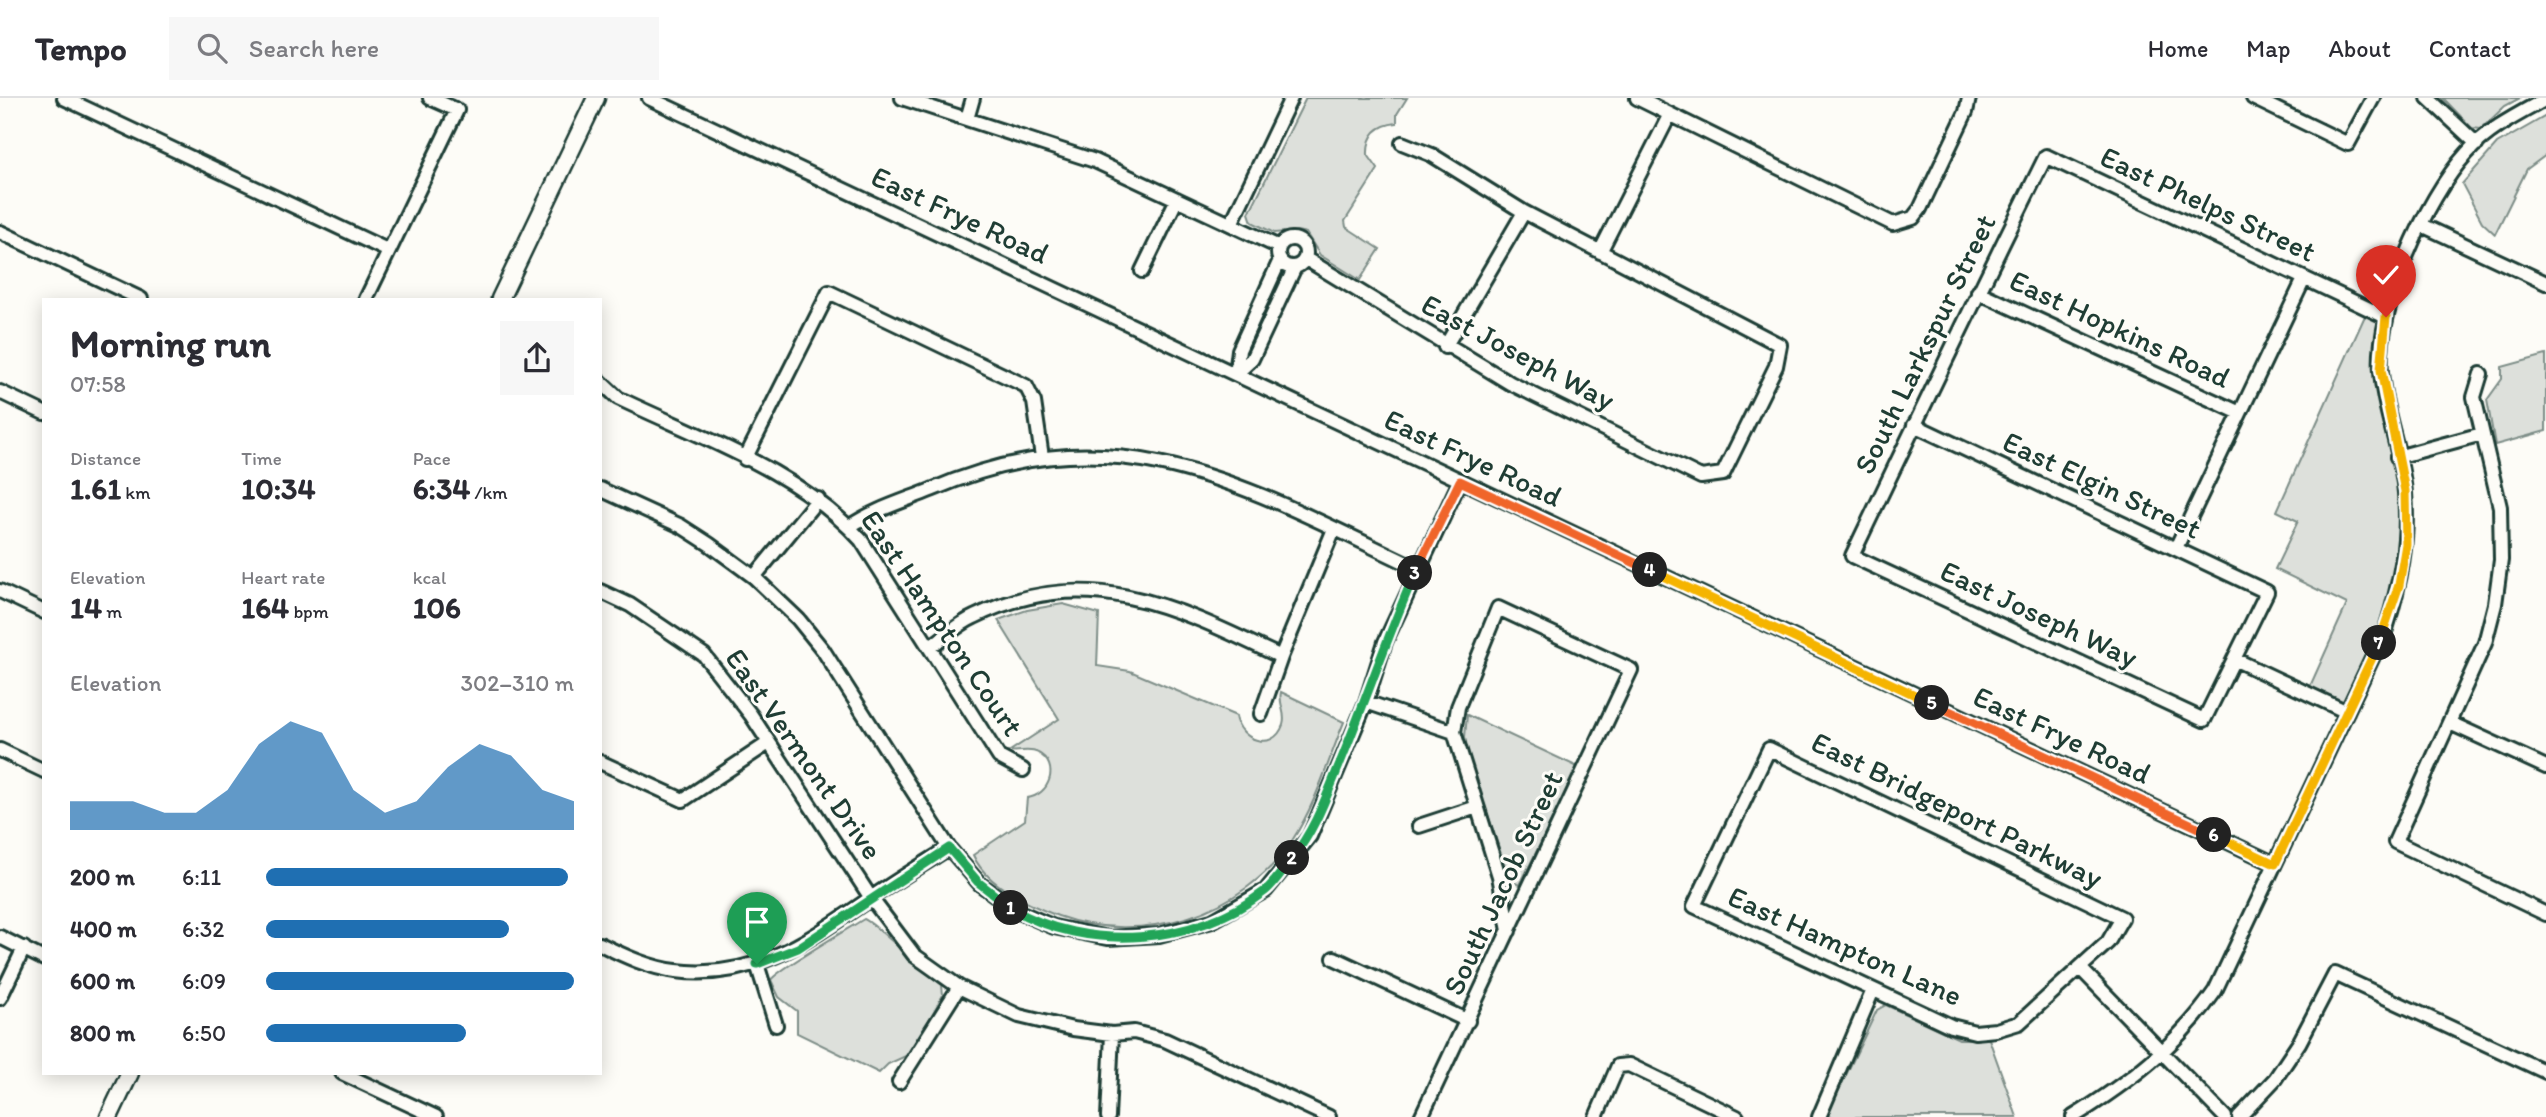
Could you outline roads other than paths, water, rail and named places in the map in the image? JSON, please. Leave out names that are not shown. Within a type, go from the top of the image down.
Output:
[{"type":"main road","points":[[500,298],[596,98]]},
{"type":"main road","points":[[109,1117],[129,1075]]},
{"type":"street","points":[[64,98],[389,251]]},
{"type":"street","points":[[366,298],[457,110],[430,98]]},
{"type":"street","name":"East Frye Road","points":[[649,98],[2275,864]]},
{"type":"street","name":"East Joseph Way","points":[[902,98],[1095,161],[1231,224],[1280,254],[1286,266],[1300,263],[1522,389],[1701,477],[1713,478],[1723,474],[1776,366],[1780,345],[1600,252]]},
{"type":"street","points":[[967,120],[973,98]]},
{"type":"street","points":[[1231,224],[1291,98]]},
{"type":"street","points":[[1637,98],[1893,225],[1903,223],[1920,209],[1966,113],[1969,98]]},
{"type":"street","points":[[2253,98],[2348,144],[2373,98]]},
{"type":"street","points":[[2428,98],[2477,144]]},
{"type":"street","points":[[2073,1117],[2121,1086],[2164,1052],[2198,1015],[2215,991],[2386,629],[2399,585],[2406,544],[2405,491],[2381,370],[2386,317],[2396,283],[2446,179],[2477,144],[2502,124],[2546,99]]},
{"type":"street","points":[[1402,144],[1432,155],[1524,212],[1600,252],[1669,116]]},
{"type":"street","name":"East Phelps Street","points":[[2046,156],[2386,317]]},
{"type":"street","name":"South Larkspur Street","points":[[1852,556],[2046,156]]},
{"type":"street","points":[[1142,271],[1177,199]]},
{"type":"street","points":[[1446,347],[1524,212]]},
{"type":"street","points":[[2422,226],[2546,283]]},
{"type":"street","points":[[0,232],[139,298]]},
{"type":"street","name":"East Joseph Way","points":[[1280,254],[1288,240],[1300,241],[1307,251],[1300,263]]},
{"type":"street","points":[[1236,374],[1239,350],[1280,254]]},
{"type":"street","points":[[1236,374],[1252,359],[1300,263]]},
{"type":"street","points":[[2176,548],[2305,279]]},
{"type":"street","points":[[745,459],[829,292],[1026,386],[1034,402],[1042,457]]},
{"type":"street","name":"East Hopkins Road","points":[[1978,292],[2240,413]]},
{"type":"street","points":[[2482,374],[2474,397],[2500,507],[2501,560],[2485,643],[2395,842],[2546,914]]},
{"type":"street","name":"East Hampton Court","points":[[602,383],[618,398],[795,483],[818,499],[849,527],[999,757],[1023,770]]},
{"type":"street","points":[[0,392],[42,412]]},
{"type":"street","name":"East Elgin Street","points":[[1914,425],[2267,592],[2236,660]]},
{"type":"street","points":[[2397,457],[2482,434]]},
{"type":"street","points":[[849,527],[964,475],[996,465],[1086,453],[1148,460],[1201,471],[1417,568]]},
{"type":"street","points":[[602,490],[681,526],[754,577],[798,619],[823,650],[949,848],[978,882],[1017,912],[1054,926],[1108,938],[1159,935],[1212,921],[1266,890],[1310,836],[1366,702],[1385,642],[1417,568],[1460,481]]},
{"type":"street","points":[[754,577],[818,499]]},
{"type":"street","points":[[1261,715],[1281,657],[1334,529]]},
{"type":"street","name":"East Joseph Way","points":[[1852,556],[2204,720],[2236,660]]},
{"type":"street","points":[[0,591],[42,611]]},
{"type":"street","points":[[930,648],[973,617],[1014,603],[1048,594],[1096,592],[1141,598],[1185,611],[1281,657]]},
{"type":"street","name":"East Vermont Drive","points":[[602,593],[630,605],[704,655],[751,715],[767,744],[871,898],[914,955],[959,987],[1019,1016],[1073,1029],[1112,1034],[1134,1032],[1165,1040],[1329,1117]]},
{"type":"street","name":"South Jacob Street","points":[[1421,1117],[1631,670],[1498,608],[1458,707],[1454,732]]},
{"type":"street","points":[[2236,660],[2347,712]]},
{"type":"street","points":[[1366,702],[1454,732],[1499,876],[1509,931]]},
{"type":"street","points":[[2449,723],[2546,767]]},
{"type":"street","points":[[602,763],[683,800],[767,744]]},
{"type":"street","name":"East Hampton Lane","points":[[1769,749],[1694,906],[1951,1026],[1975,1032],[2019,1023],[2081,969]]},
{"type":"street","name":"East Bridgeport Parkway","points":[[1769,749],[2122,918],[2108,942],[2081,969]]},
{"type":"street","points":[[0,750],[42,770]]},
{"type":"street","points":[[1419,826],[1477,807]]},
{"type":"street","points":[[602,945],[632,959],[676,971],[717,972],[757,964],[798,948],[949,848]]},
{"type":"street","points":[[0,937],[42,958]]},
{"type":"street","points":[[24,948],[42,947]]},
{"type":"street","points":[[0,998],[24,948]]},
{"type":"street","points":[[1334,958],[1468,1021]]},
{"type":"street","points":[[757,964],[776,1026]]},
{"type":"street","points":[[2081,969],[2225,1117]]},
{"type":"street","points":[[2239,1117],[2275,1079],[2299,1042],[2335,974],[2546,1072]]},
{"type":"street","points":[[899,1082],[959,987]]},
{"type":"street","points":[[1819,1117],[1873,990]]},
{"type":"street","points":[[1108,1117],[1112,1034]]},
{"type":"street","points":[[1596,1117],[1618,1066],[1629,1065],[1737,1117]]},
{"type":"street","points":[[346,1075],[436,1117]]}]
